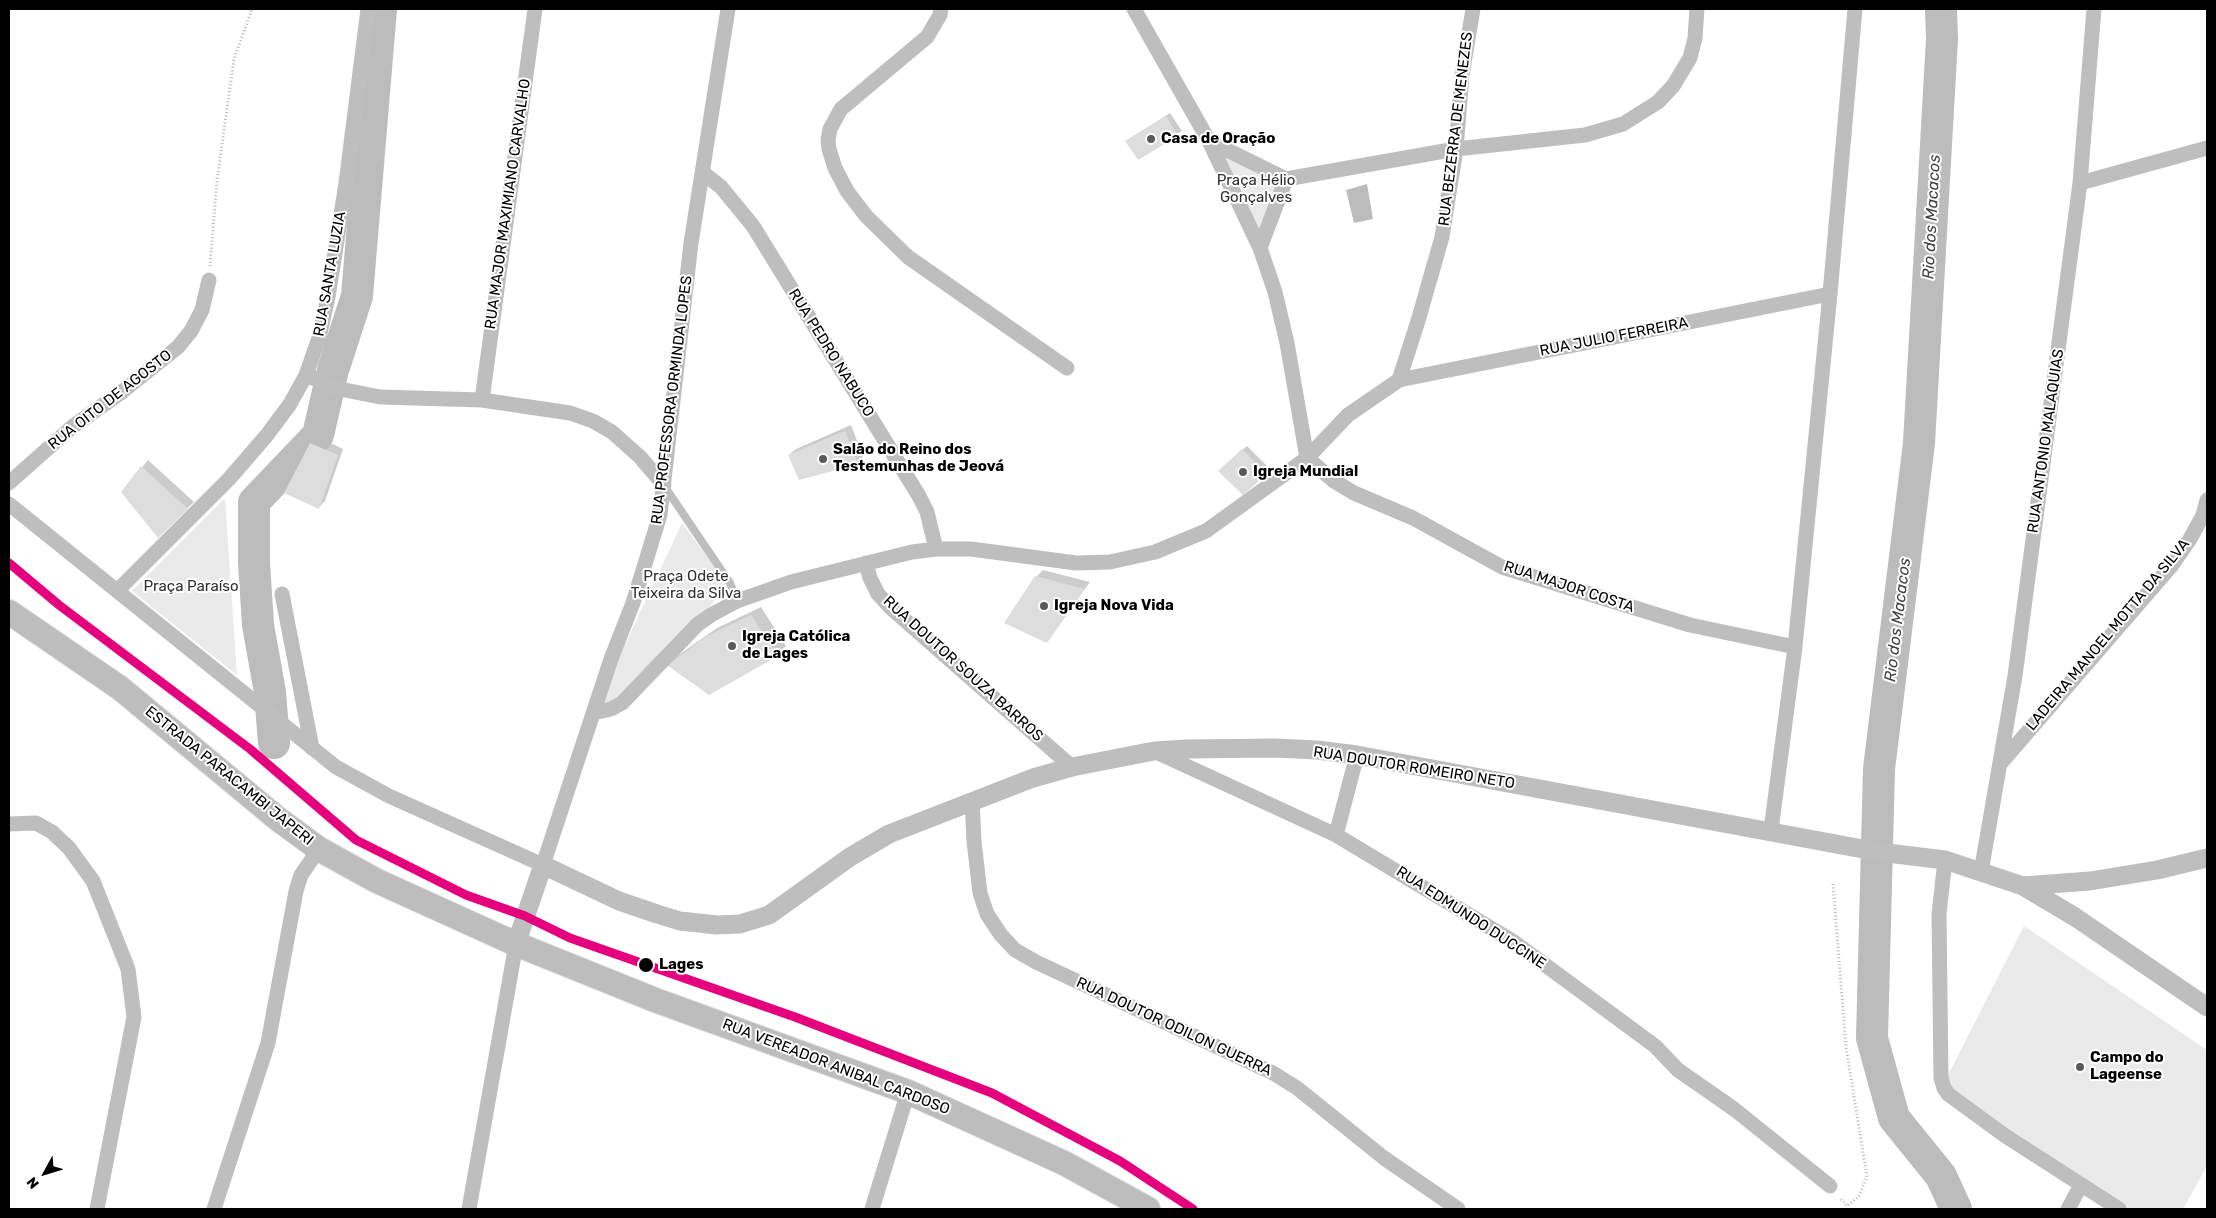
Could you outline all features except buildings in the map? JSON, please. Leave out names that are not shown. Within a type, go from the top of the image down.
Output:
[{"type":"main road","name":"ESTRADA PARACAMBI JAPERI","points":[[9,612],[120,688],[278,819],[319,849],[377,881],[516,944]]},
{"type":"main road","name":"RUA VEREADOR ANIBAL CARDOSO","points":[[516,944],[655,1000],[908,1092],[1064,1163],[1148,1209]]},
{"type":"street","name":"RUA SANTA LUZIA","points":[[118,590],[229,479],[312,378],[328,298],[346,184],[368,9]]},
{"type":"street","name":"RUA MAJOR MAXIMIANO CARVALHO","points":[[482,400],[535,9]]},
{"type":"street","name":"RUA PROFESSORA ORMINDA LOPES","points":[[543,865],[593,713],[651,547],[660,515],[691,243],[728,9]]},
{"type":"street","points":[[941,9],[940,15],[927,37],[842,109],[830,128],[828,140],[835,168],[847,191],[866,216],[908,257],[1067,368]]},
{"type":"street","points":[[1134,9],[1210,141],[1260,248],[1275,292],[1307,458]]},
{"type":"street","name":"RUA BEZERRA DE MENEZES","points":[[1398,380],[1418,321],[1442,237],[1456,149],[1462,75],[1473,9]]},
{"type":"street","points":[[1210,141],[1286,178],[1456,149],[1585,136],[1623,124],[1658,102],[1673,86],[1690,58],[1695,38],[1697,9]]},
{"type":"street","points":[[1771,830],[1795,647],[1830,294],[1855,9]]},
{"type":"street","name":"RUA ANTONIO MALAQUIAS","points":[[1981,872],[2015,676],[2080,184],[2094,9]]},
{"type":"street","points":[[2080,184],[2207,148]]},
{"type":"street","name":"RUA PEDRO NABUCO","points":[[702,172],[722,187],[753,226],[919,496],[929,518],[936,549]]},
{"type":"street","points":[[1260,248],[1286,178]]},
{"type":"street","name":"RUA OITO DE AGOSTO","points":[[9,483],[72,427],[123,391],[178,347],[191,331],[202,310],[209,280]]},
{"type":"street","name":"RUA JULIO FERREIRA","points":[[1398,380],[1830,294]]},
{"type":"street","points":[[312,378],[340,389],[380,397],[482,400],[570,413],[593,421],[612,432],[627,444],[664,485]]},
{"type":"street","points":[[593,713],[611,709],[622,703],[698,624],[711,615],[737,601],[791,582],[936,549],[971,549],[1076,563],[1110,562],[1155,552],[1206,531],[1307,458],[1348,415],[1398,380]]},
{"type":"street","name":"RUA MAJOR COSTA","points":[[1307,458],[1334,481],[1354,493],[1413,518],[1502,567],[1690,625],[1795,647]]},
{"type":"street","name":"LADEIRA MANOEL MOTTA DA SILVA","points":[[1999,765],[2172,564],[2190,539],[2203,515],[2207,500]]},
{"type":"street","points":[[9,504],[336,767],[362,783],[543,865],[516,944],[470,1209]]},
{"type":"street","name":"RUA DOUTOR SOUZA BARROS","points":[[866,564],[878,594],[890,607],[1072,767]]},
{"type":"street","points":[[282,594],[312,748]]},
{"type":"street","name":"RUA DOUTOR ROMEIRO NETO","points":[[543,865],[619,901],[680,921],[708,924],[740,924],[769,916],[850,857],[888,834],[1033,778],[1072,767],[1154,751],[1275,748],[1317,750],[1357,755],[1771,830],[1879,852],[1945,860],[2023,886]]},
{"type":"street","name":"RUA EDMUNDO DUCCINE","points":[[1154,751],[1336,835],[1514,942],[1655,1046],[1678,1070],[1734,1109],[1830,1186]]},
{"type":"street","points":[[1336,835],[1357,755]]},
{"type":"street","name":"RUA DOUTOR ODILON GUERRA","points":[[972,800],[974,841],[980,893],[988,914],[1000,935],[1015,950],[1036,962],[1273,1073],[1297,1088],[1384,1158],[1458,1209]]},
{"type":"street","points":[[9,824],[36,822],[52,832],[69,848],[93,881],[128,969],[134,1017],[100,1203],[97,1209]]},
{"type":"street","points":[[214,1209],[268,1043],[296,891],[302,875],[319,849]]},
{"type":"street","points":[[2023,886],[2090,881],[2157,870],[2207,858]]},
{"type":"street","points":[[1945,860],[1938,914],[1941,1078],[1944,1088],[1948,1094],[2004,1135],[2119,1209]]},
{"type":"street","points":[[2023,886],[2075,917],[2207,1008]]},
{"type":"street","points":[[872,1209],[908,1092]]},
{"type":"street","points":[[2068,1209],[2081,1185]]},
{"type":"lane","points":[[664,485],[730,583],[737,601]]},
{"type":"path","points":[[209,280],[218,180],[234,60],[252,9]]},
{"type":"path","points":[[1830,1186],[1847,1206],[1858,1196],[1866,1177],[1846,1047],[1833,884]]},
{"type":"green space","name":"Praça Hélio Gonçalves","points":[[1214,148],[1278,178],[1262,233],[1246,212]]},
{"type":"green space","name":"Praça Paraíso","points":[[225,498],[237,675],[132,591]]},
{"type":"green space","name":"Praça Odete Teixeira da Silva","points":[[682,523],[727,583],[667,665],[593,713]]},
{"type":"green space","name":"Campo do Lageense","points":[[2024,926],[2207,1050],[2207,1166],[2183,1209],[2124,1209],[1943,1085]]},
{"type":"shaded area","points":[[1367,184],[1373,219],[1354,223],[1346,190]]},
{"type":"waterway","points":[[274,743],[270,692],[258,625],[254,563],[254,502],[318,435],[333,370],[357,296],[381,9]]},
{"type":"waterway","name":"Rio dos Macacos","points":[[1941,9],[1942,39],[1919,443],[1879,769],[1872,1038],[1894,1118],[1941,1176],[1956,1209]]},
{"type":"transit line","points":[[9,563],[59,605],[250,749],[356,840],[466,895],[525,916],[570,938],[795,1017],[992,1093],[1120,1161],[1193,1209]]},
{"type":"place","name":"Casa de Oração","points":[[1151,139]]},
{"type":"place","name":"Salão do Reino dos Testemunhas de Jeová","points":[[823,459]]},
{"type":"place","name":"Igreja Mundial","points":[[1243,472]]},
{"type":"place","name":"Igreja Nova Vida","points":[[1044,606]]},
{"type":"place","name":"Igreja Católica de Lages","points":[[732,646]]},
{"type":"place","name":"Lages","points":[[646,965]]},
{"type":"place","name":"Campo do Lageense","points":[[2080,1067]]}]
